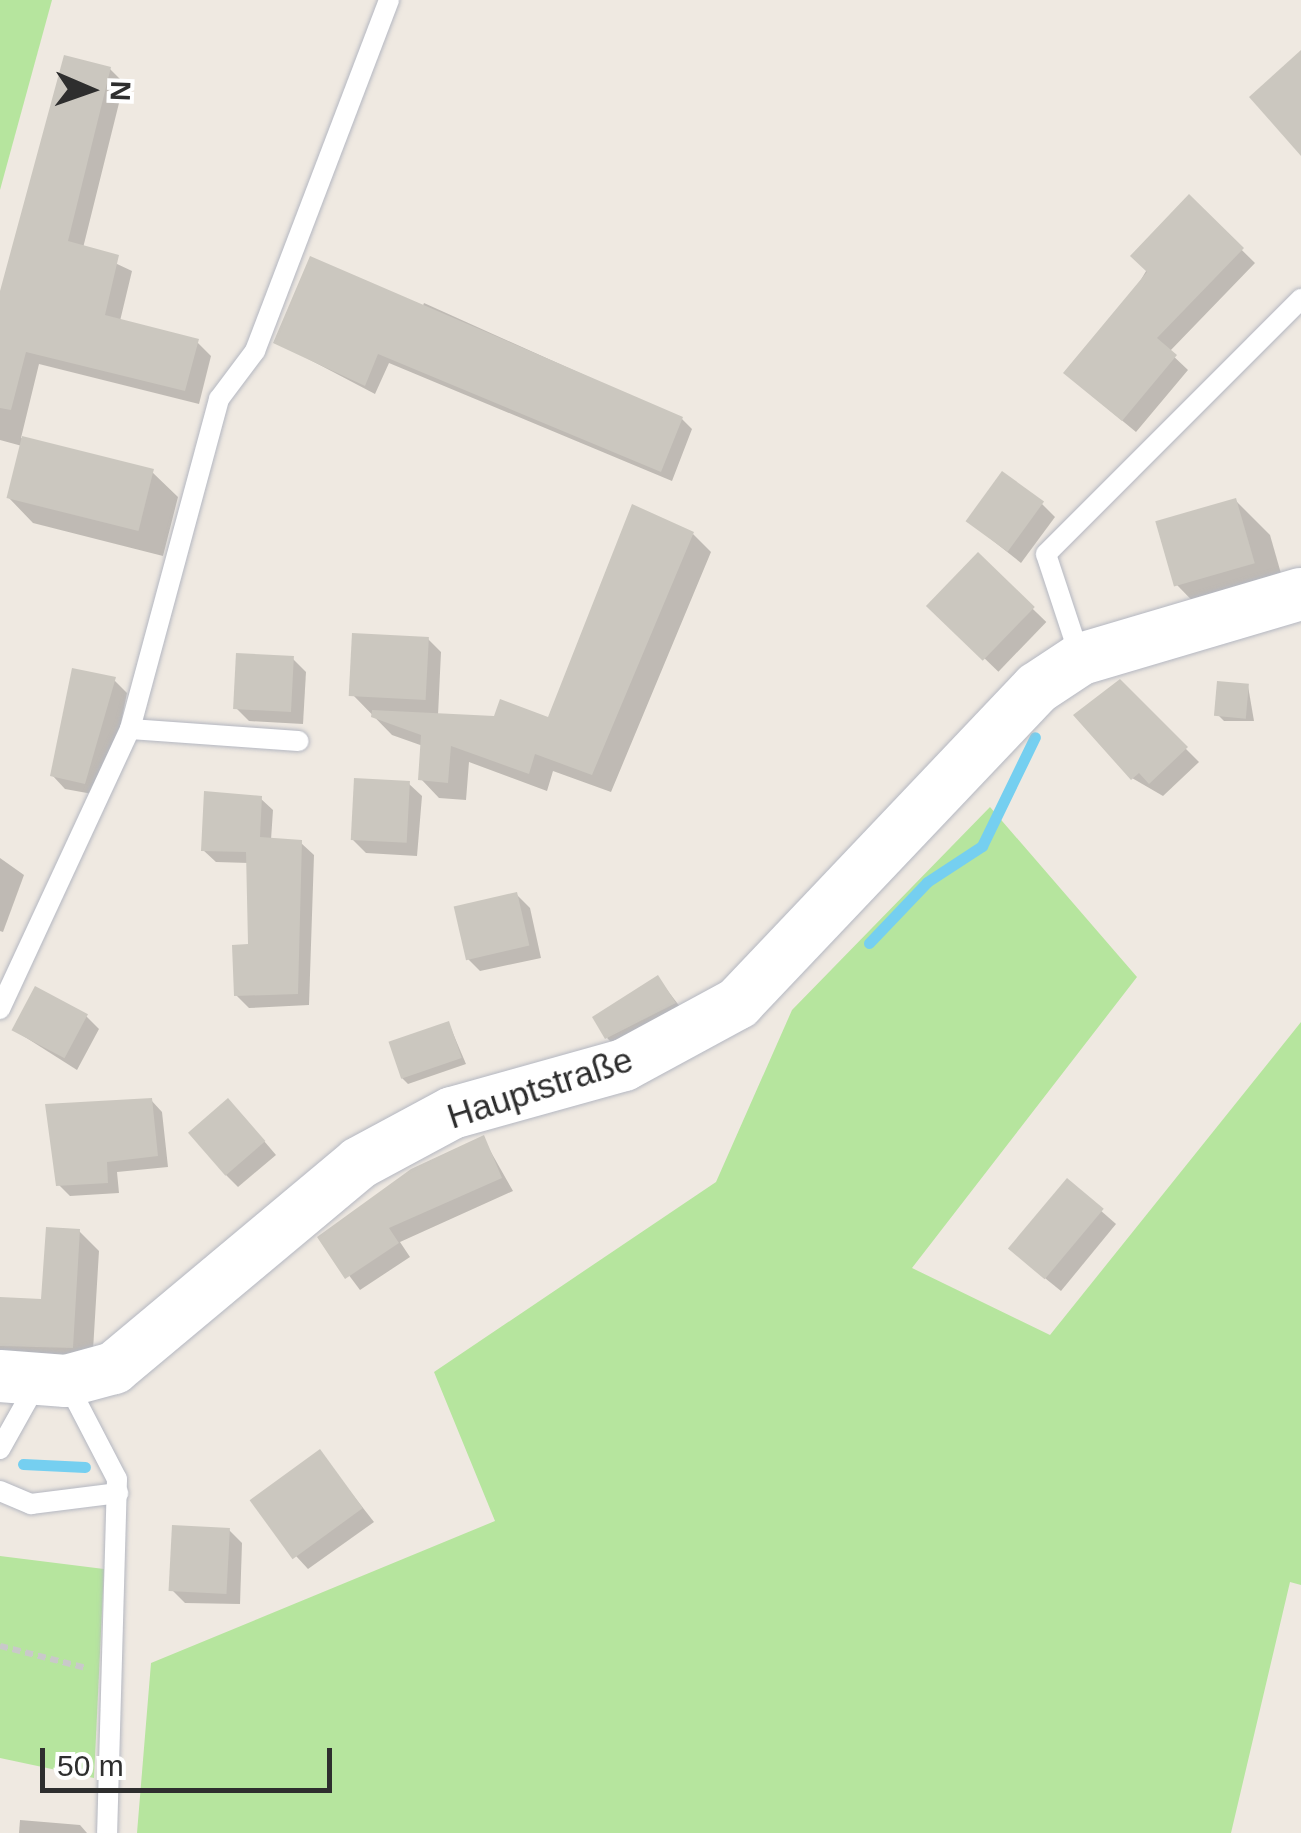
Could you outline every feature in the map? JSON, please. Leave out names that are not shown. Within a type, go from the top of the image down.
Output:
[{"type":"street","name":"Hauptstraße","points":[[35,1380],[114,1368],[359,1164],[452,1113],[624,1065],[738,1003],[1036,688],[1080,660],[1301,594]]},
{"type":"lane","points":[[0,1010],[130,729],[219,399],[255,351],[389,0]]},
{"type":"lane","points":[[1080,660],[1046,554],[1301,300]]},
{"type":"lane","points":[[130,729],[299,741]]},
{"type":"lane","points":[[0,1449],[35,1380],[118,1493],[107,1833]]},
{"type":"lane","points":[[0,1491],[31,1504],[118,1493]]},
{"type":"path","points":[[0,1646],[114,1676]]},
{"type":"green space","points":[[0,0],[52,0],[0,190]]},
{"type":"green space","points":[[990,807],[1137,977],[912,1268],[1050,1335],[1301,1022],[1301,1585],[1290,1582],[1231,1833],[137,1833],[151,1663],[495,1521],[434,1372],[716,1182],[792,1010]]},
{"type":"green space","points":[[0,1556],[104,1569],[94,1778],[0,1758]]},
{"type":"building","points":[[1301,50],[1301,156],[1249,97]]},
{"type":"building","points":[[64,55],[111,67],[68,241],[119,255],[105,315],[199,339],[185,391],[26,352],[11,410],[0,408],[0,291]]},
{"type":"building","points":[[1189,194],[1244,248],[1157,338],[1177,355],[1122,421],[1063,373],[1147,272],[1130,256]]},
{"type":"building","points":[[310,256],[683,417],[661,472],[378,354],[365,386],[273,343]]},
{"type":"building","points":[[22,436],[154,469],[138,531],[7,498]]},
{"type":"building","points":[[1002,471],[1044,502],[1008,552],[966,521]]},
{"type":"building","points":[[1236,498],[1255,563],[1174,587],[1155,521]]},
{"type":"building","points":[[632,504],[694,532],[592,775],[535,754],[529,774],[451,746],[448,783],[418,780],[421,735],[371,717],[372,710],[494,716],[500,699],[548,717]]},
{"type":"building","points":[[978,552],[1035,607],[983,661],[926,606]]},
{"type":"building","points":[[352,633],[429,637],[426,700],[349,696]]},
{"type":"building","points":[[236,653],[294,656],[291,712],[233,709]]},
{"type":"building","points":[[72,668],[116,677],[85,784],[50,776]]},
{"type":"building","points":[[1120,679],[1188,747],[1149,784],[1139,773],[1131,780],[1073,715]]},
{"type":"building","points":[[1217,681],[1249,684],[1246,719],[1214,716]]},
{"type":"building","points":[[354,778],[410,781],[407,843],[351,840]]},
{"type":"building","points":[[204,791],[262,796],[260,837],[302,840],[298,994],[234,996],[232,945],[248,944],[246,852],[201,851]]},
{"type":"building","points":[[517,892],[529,946],[466,960],[454,907]]},
{"type":"building","points":[[658,975],[676,1003],[605,1039],[592,1017]]},
{"type":"building","points":[[35,986],[88,1014],[65,1058],[12,1030]]},
{"type":"building","points":[[449,1021],[462,1058],[401,1079],[388,1042]]},
{"type":"building","points":[[152,1098],[158,1156],[107,1162],[108,1183],[56,1186],[45,1104]]},
{"type":"building","points":[[228,1098],[265,1141],[225,1176],[188,1133]]},
{"type":"building","points":[[484,1135],[502,1178],[389,1228],[399,1243],[345,1279],[317,1237],[411,1169]]},
{"type":"building","points":[[1067,1178],[1104,1209],[1045,1279],[1008,1248]]},
{"type":"building","points":[[46,1227],[80,1229],[73,1348],[0,1346],[0,1297],[41,1299]]},
{"type":"building","points":[[320,1449],[363,1508],[293,1559],[250,1500]]},
{"type":"building","points":[[172,1525],[230,1528],[226,1594],[169,1591]]},
{"type":"waterway","points":[[869,943],[927,882],[982,846],[1035,737]]},
{"type":"waterway","points":[[23,1464],[85,1467]]}]
